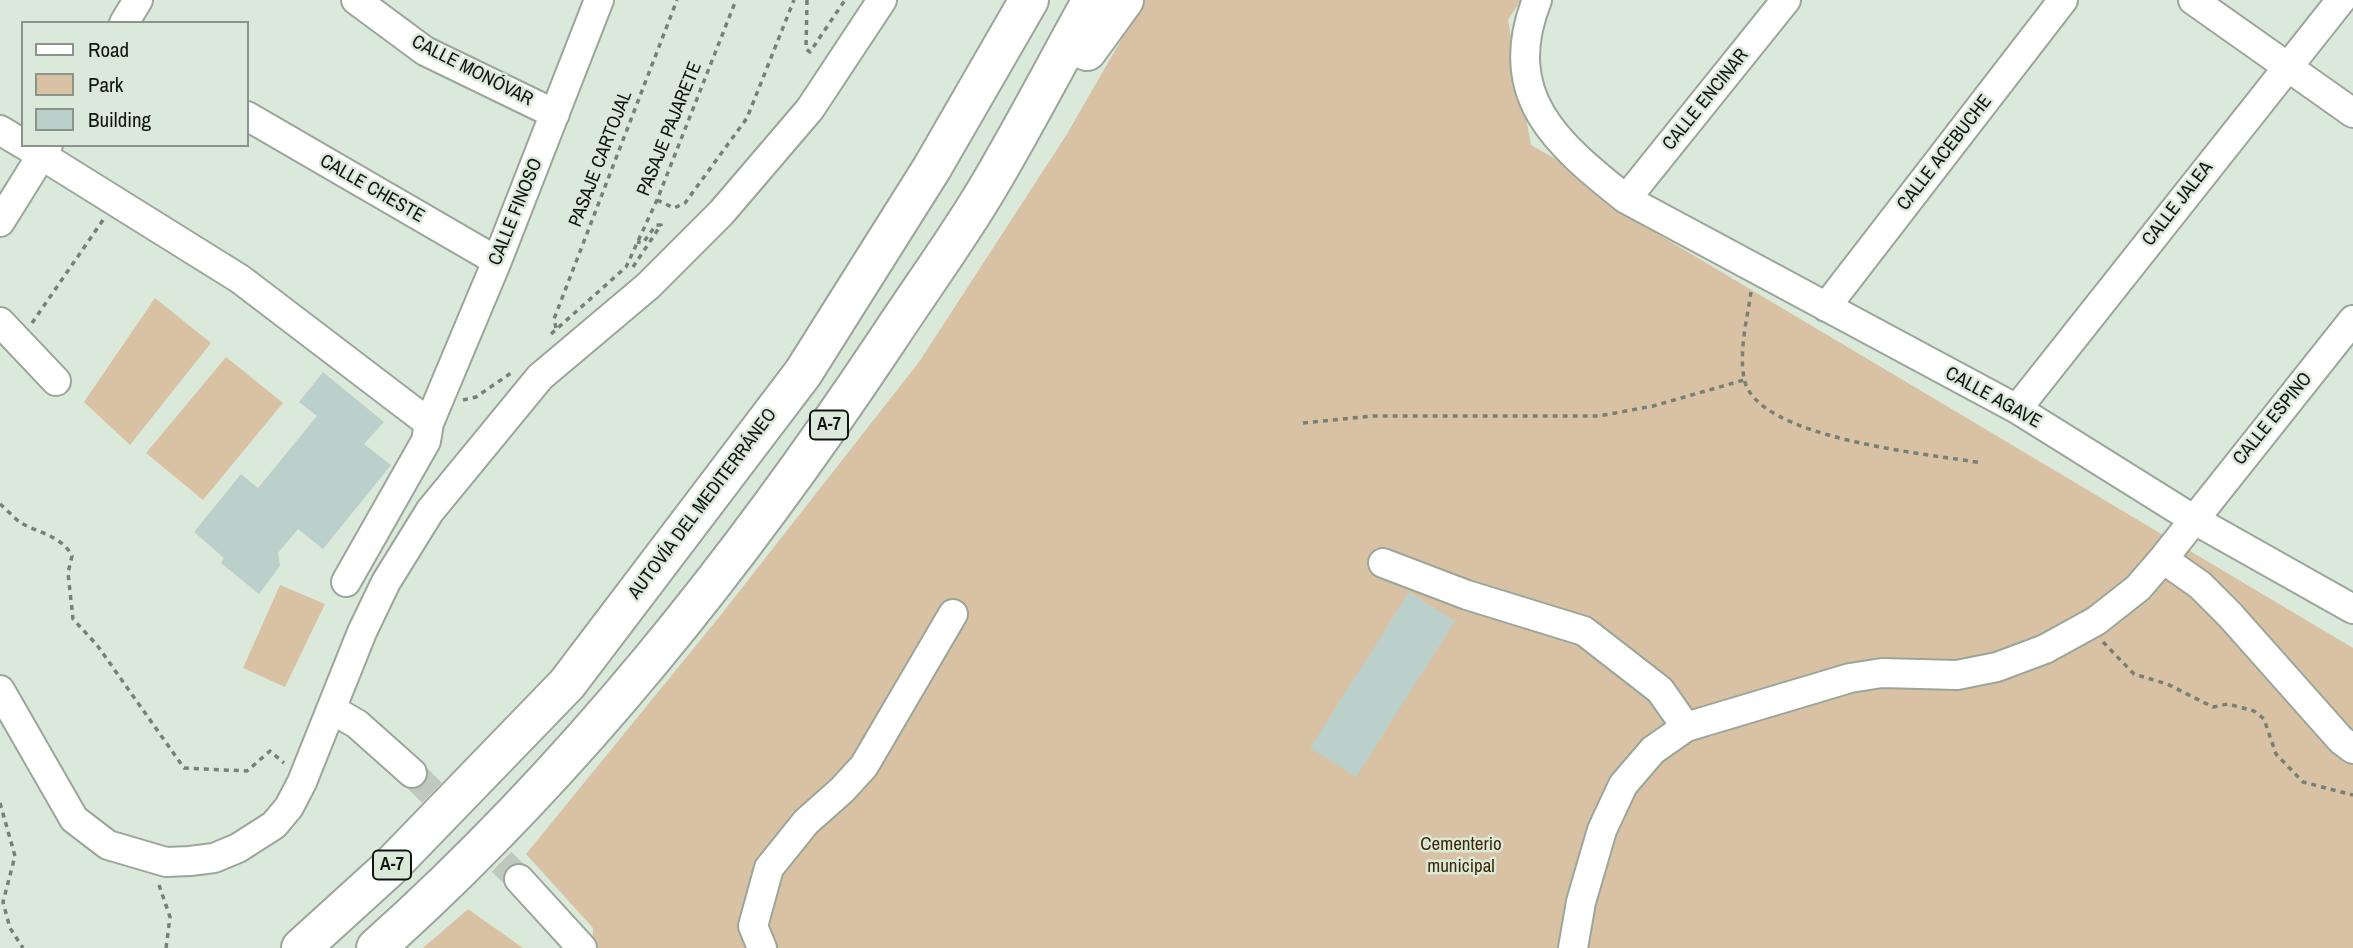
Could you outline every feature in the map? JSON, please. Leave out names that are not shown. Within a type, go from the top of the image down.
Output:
[{"type":"highway","name":"AUTOVÍA DEL MEDITERRÁNEO","points":[[300,948],[389,868],[567,684],[803,373],[932,168],[1029,0]]},
{"type":"highway","name":"A-7","points":[[376,948],[515,813],[594,727],[742,548],[848,398],[989,186],[1092,0]]},
{"type":"highway","points":[[989,186],[1124,0]]},
{"type":"street","points":[[125,21],[138,0]]},
{"type":"street","name":"CALLE MONÓVAR","points":[[356,0],[425,51],[555,114]]},
{"type":"street","name":"CALLE FINOSO","points":[[345,582],[432,420],[498,261],[599,0]]},
{"type":"street","points":[[0,690],[74,819],[108,845],[136,856],[166,862],[214,858],[255,839],[274,825],[289,807],[302,782],[386,582],[429,510],[540,377],[648,286],[722,212],[810,109],[882,0]]},
{"type":"street","name":"CALLE AGAVE","points":[[1537,0],[1527,24],[1524,74],[1549,131],[1578,161],[1626,200],[1672,221],[1755,270],[2017,409],[2193,519],[2353,609]]},
{"type":"street","name":"CALLE ENCINAR","points":[[1626,200],[1786,0]]},
{"type":"street","name":"CALLE ACEBUCHE","points":[[1826,307],[2063,0]]},
{"type":"street","points":[[2193,0],[2353,113]]},
{"type":"street","name":"CALLE JALEA","points":[[2017,409],[2341,0]]},
{"type":"street","name":"CALLE CHESTE","points":[[248,117],[498,261]]},
{"type":"street","points":[[0,130],[21,140]]},
{"type":"street","points":[[0,222],[35,147],[240,279],[432,420]]},
{"type":"street","name":"CALLE ESPINO","points":[[1573,948],[1581,902],[1602,830],[1623,785],[1653,750],[1686,727],[1850,678],[1882,673],[1958,675],[1997,667],[2045,649],[2088,626],[2117,606],[2163,559],[2353,320]]},
{"type":"street","points":[[9,332],[56,381]]},
{"type":"street","points":[[2163,559],[2200,585],[2340,740],[2353,748]]},
{"type":"street","points":[[1383,563],[1467,595],[1584,631],[1660,690],[1686,727]]},
{"type":"street","points":[[762,948],[753,926],[769,868],[806,822],[842,790],[863,765],[953,614]]},
{"type":"street","points":[[331,709],[357,724],[412,774]]},
{"type":"street","points":[[519,879],[579,946]]},
{"type":"path","name":"PASAJE CARTOJAL","points":[[556,329],[554,319],[677,0]]},
{"type":"path","name":"PASAJE PAJARETE","points":[[556,329],[626,267],[657,200],[736,0]]},
{"type":"path","points":[[657,200],[674,208],[685,203],[747,118],[794,0]]},
{"type":"path","points":[[807,0],[804,40],[806,49],[810,52],[845,0]]},
{"type":"path","points":[[637,242],[643,243],[656,225],[661,225],[632,266],[648,286]]},
{"type":"path","points":[[9,332],[97,229]]},
{"type":"path","points":[[1755,270],[1745,331],[1744,380],[1758,405],[1824,436],[1982,463]]},
{"type":"path","points":[[549,337],[556,329]]},
{"type":"path","points":[[432,420],[459,401],[476,397],[518,368]]},
{"type":"path","points":[[1303,423],[1373,416],[1599,416],[1653,405],[1744,380]]},
{"type":"path","points":[[0,504],[21,523],[47,533],[68,548],[72,556],[68,573],[73,619],[97,645],[184,768],[247,771],[270,751],[290,768]]},
{"type":"path","points":[[2088,626],[2134,674],[2168,684],[2213,707],[2228,704],[2254,711],[2264,719],[2276,754],[2303,782],[2353,795]]},
{"type":"path","points":[[0,803],[15,856],[3,902],[10,928],[23,948]]},
{"type":"path","points":[[136,856],[158,882],[167,901],[170,929],[166,948]]},
{"type":"green space","name":"Cementerio municipal","points":[[1144,0],[1521,0],[1508,20],[1531,145],[1626,199],[1656,233],[2353,648],[2353,948],[593,948],[593,928],[526,854],[720,616],[919,362],[1067,134]]},
{"type":"green space","points":[[155,298],[211,343],[130,445],[84,402]]},
{"type":"green space","points":[[226,357],[283,403],[203,500],[146,453]]},
{"type":"green space","points":[[280,585],[325,604],[285,687],[243,668]]},
{"type":"green space","points":[[468,909],[523,948],[423,948]]},
{"type":"building","points":[[323,372],[384,422],[364,444],[391,465],[323,549],[298,529],[278,553],[280,566],[259,594],[221,563],[224,558],[194,532],[241,474],[258,488],[317,416],[299,402]]},
{"type":"building","points":[[1409,592],[1455,621],[1356,777],[1310,748]]},
{"type":"tunnel","points":[[412,773],[519,879]]}]
